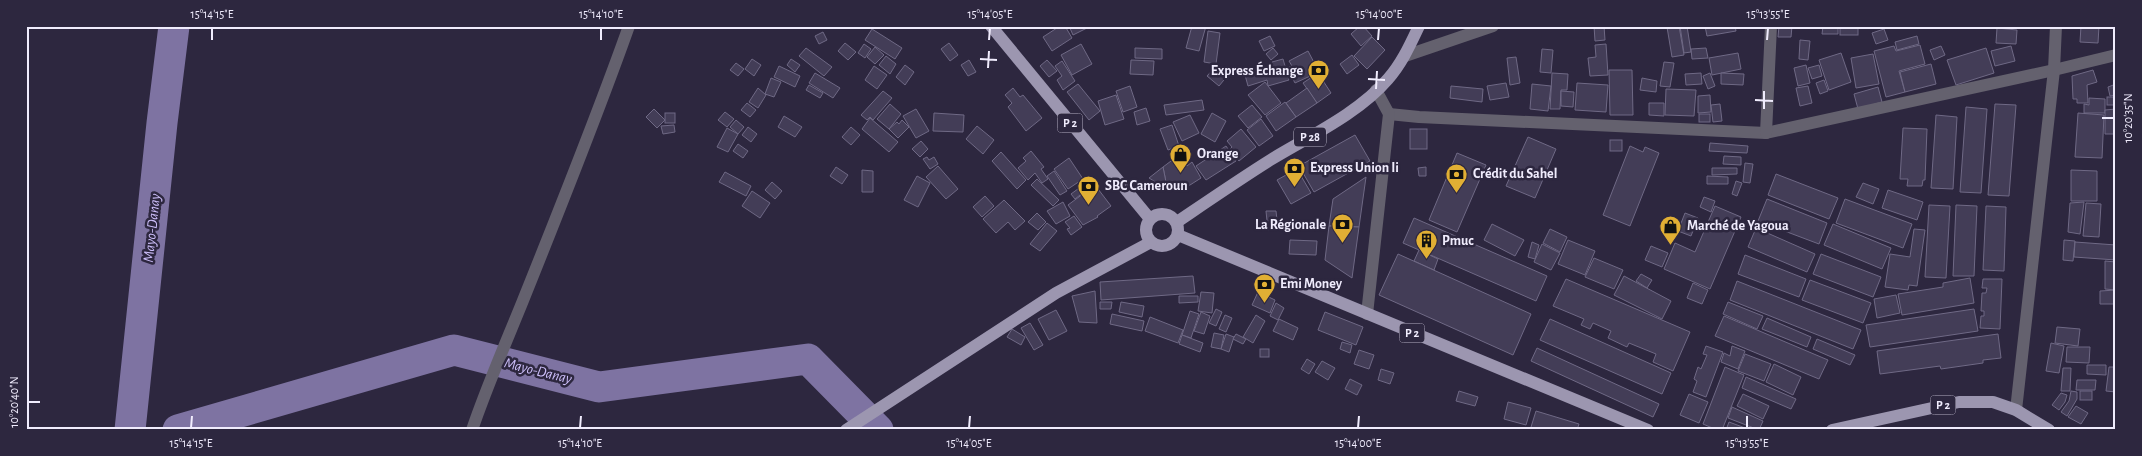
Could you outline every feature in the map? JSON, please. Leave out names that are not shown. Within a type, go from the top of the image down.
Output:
[{"type":"main road","name":"P 2","points":[[991,26],[1150,219]]},
{"type":"main road","name":"P 28","points":[[1177,228],[1272,160],[1319,132],[1388,80],[1405,56],[1419,26]]},
{"type":"main road","points":[[1160,214],[1167,214],[1177,228],[1170,244],[1157,245],[1151,242],[1146,231],[1150,219],[1160,214]]},
{"type":"main road","name":"P 2","points":[[1177,228],[1366,314],[1648,430]]},
{"type":"main road","points":[[846,430],[1056,293],[1151,242]]},
{"type":"main road","name":"P 2","points":[[1832,430],[1959,402],[1993,402],[2016,410],[2049,430]]},
{"type":"street","points":[[472,430],[488,384],[508,339],[600,107],[629,26]]},
{"type":"street","points":[[1405,56],[1493,26]]},
{"type":"street","points":[[1766,134],[1771,26]]},
{"type":"street","points":[[2016,410],[2054,70],[2056,26]]},
{"type":"street","points":[[1389,114],[1766,134],[2054,70],[2116,54]]},
{"type":"street","points":[[1366,314],[1389,114],[1376,90]]},
{"type":"building","points":[[1060,26],[1065,26],[1072,38],[1052,51],[1043,37]]},
{"type":"building","points":[[1069,26],[1091,26],[1073,35]]},
{"type":"building","points":[[1192,26],[1206,26],[1199,51],[1186,48]]},
{"type":"building","points":[[1360,26],[1363,26],[1372,36],[1361,46],[1351,34]]},
{"type":"building","points":[[1594,26],[1604,26],[1605,40],[1595,41]]},
{"type":"building","points":[[1679,26],[1684,55],[1672,57],[1667,27]]},
{"type":"building","points":[[1680,26],[1687,26],[1691,52],[1684,53]]},
{"type":"building","points":[[1705,26],[1735,26],[1736,31],[1707,36]]},
{"type":"building","points":[[1779,26],[1792,26],[1791,37],[1778,37]]},
{"type":"building","points":[[1823,26],[1838,26],[1838,34],[1822,34]]},
{"type":"building","points":[[1840,26],[1858,26],[1858,35],[1840,35]]},
{"type":"building","points":[[2081,26],[2099,26],[2098,43],[2080,42]]},
{"type":"building","points":[[1997,28],[2017,30],[2016,44],[1996,43]]},
{"type":"building","points":[[872,29],[902,48],[895,59],[865,40]]},
{"type":"building","points":[[1884,29],[1888,40],[1876,44],[1872,33]]},
{"type":"building","points":[[1208,31],[1220,33],[1216,64],[1204,62]]},
{"type":"building","points":[[823,32],[827,40],[819,44],[815,36]]},
{"type":"building","points":[[1270,36],[1275,46],[1264,51],[1259,41]]},
{"type":"building","points":[[1917,36],[1919,44],[1897,50],[1895,42]]},
{"type":"building","points":[[1372,37],[1385,50],[1367,69],[1354,56]]},
{"type":"building","points":[[1800,40],[1810,41],[1808,60],[1799,59]]},
{"type":"building","points":[[845,43],[856,52],[848,60],[838,51]]},
{"type":"building","points":[[949,43],[958,55],[950,61],[941,49]]},
{"type":"building","points":[[864,44],[871,49],[865,58],[858,53]]},
{"type":"building","points":[[1081,44],[1092,64],[1072,75],[1061,55]]},
{"type":"building","points":[[1606,44],[1608,75],[1590,76],[1588,58],[1596,57],[1595,45]]},
{"type":"building","points":[[1920,45],[1925,64],[1899,71],[1905,92],[1886,97],[1874,51],[1894,46],[1896,51]]},
{"type":"building","points":[[1941,46],[1945,55],[1934,60],[1930,50]]},
{"type":"building","points":[[2011,46],[2015,61],[1995,66],[1991,51]]},
{"type":"building","points":[[875,47],[884,55],[875,64],[867,57]]},
{"type":"building","points":[[806,48],[832,67],[824,76],[799,56]]},
{"type":"building","points":[[1135,48],[1162,49],[1162,59],[1135,58]]},
{"type":"building","points":[[1273,48],[1278,54],[1271,60],[1266,54]]},
{"type":"building","points":[[1706,48],[1708,58],[1692,59],[1691,49]]},
{"type":"building","points":[[1986,48],[1994,73],[1956,85],[1947,60]]},
{"type":"building","points":[[1542,49],[1553,50],[1551,73],[1540,72]]},
{"type":"building","points":[[1308,51],[1319,72],[1295,83],[1287,68],[1292,66],[1289,61]]},
{"type":"building","points":[[1738,53],[1741,69],[1712,75],[1709,58]]},
{"type":"building","points":[[1841,53],[1851,82],[1829,90],[1819,60]]},
{"type":"building","points":[[1873,54],[1879,84],[1856,88],[1851,58]]},
{"type":"building","points":[[1352,55],[1359,65],[1347,74],[1340,64]]},
{"type":"building","points":[[886,56],[896,64],[890,74],[879,65]]},
{"type":"building","points":[[1516,57],[1520,83],[1510,85],[1507,58]]},
{"type":"building","points":[[752,59],[761,65],[754,76],[745,69]]},
{"type":"building","points":[[791,59],[800,65],[795,72],[787,65]]},
{"type":"building","points":[[1283,59],[1289,80],[1268,86],[1267,80],[1248,86],[1245,75],[1273,67],[1272,62]]},
{"type":"building","points":[[969,60],[976,72],[968,76],[961,65]]},
{"type":"building","points":[[1047,60],[1057,71],[1049,77],[1040,66]]},
{"type":"building","points":[[1131,60],[1154,61],[1153,75],[1130,74]]},
{"type":"building","points":[[1062,61],[1075,81],[1063,90],[1057,80],[1062,76],[1055,66]]},
{"type":"building","points":[[1664,62],[1674,63],[1670,87],[1660,86]]},
{"type":"building","points":[[736,63],[744,69],[738,76],[730,70]]},
{"type":"building","points":[[1931,64],[1936,84],[1905,92],[1900,72]]},
{"type":"building","points":[[905,65],[914,72],[905,85],[896,77]]},
{"type":"building","points":[[1217,65],[1228,75],[1219,86],[1207,76]]},
{"type":"building","points":[[1806,65],[1810,83],[1798,86],[1794,68]]},
{"type":"building","points":[[1819,65],[1822,76],[1812,79],[1808,68]]},
{"type":"building","points":[[779,66],[800,76],[795,87],[774,77]]},
{"type":"building","points":[[874,66],[887,75],[877,89],[865,80]]},
{"type":"building","points":[[1609,70],[1632,70],[1633,115],[1610,115]]},
{"type":"building","points":[[2093,70],[2097,82],[2087,85],[2088,103],[2077,103],[2077,99],[2073,99],[2072,76]]},
{"type":"building","points":[[815,73],[840,88],[833,98],[809,83]]},
{"type":"building","name":"Express Échange","points":[[1318,73],[1331,93],[1317,103],[1303,83]]},
{"type":"building","points":[[1552,73],[1568,74],[1567,90],[1561,90],[1560,109],[1550,109]]},
{"type":"building","points":[[1701,73],[1702,84],[1686,85],[1685,74]]},
{"type":"building","points":[[1710,73],[1715,86],[1708,89],[1703,76]]},
{"type":"building","points":[[1721,73],[1744,74],[1743,85],[1721,84]]},
{"type":"building","points":[[771,78],[781,82],[774,97],[765,94]]},
{"type":"building","points":[[1642,78],[1657,81],[1656,92],[1640,90]]},
{"type":"building","points":[[1824,80],[1828,91],[1820,94],[1816,83]]},
{"type":"building","points":[[1265,82],[1281,103],[1265,115],[1248,95]]},
{"type":"building","points":[[1506,83],[1509,97],[1490,100],[1487,86]]},
{"type":"building","points":[[1577,83],[1608,85],[1606,112],[1575,110]]},
{"type":"building","points":[[1078,84],[1100,111],[1089,120],[1067,92]]},
{"type":"building","points":[[1532,84],[1551,86],[1548,111],[1530,109]]},
{"type":"building","points":[[2116,84],[2116,95],[2110,96],[2108,87]]},
{"type":"building","points":[[809,85],[823,93],[820,98],[806,90]]},
{"type":"building","points":[[1130,86],[1137,107],[1123,112],[1116,91]]},
{"type":"building","points":[[1451,86],[1483,89],[1482,102],[1450,98]]},
{"type":"building","points":[[1808,86],[1812,103],[1800,106],[1796,88]]},
{"type":"building","points":[[1878,87],[1882,102],[1858,109],[1854,94]]},
{"type":"building","points":[[758,88],[766,95],[758,108],[749,102]]},
{"type":"building","points":[[1013,88],[1020,97],[1023,95],[1042,118],[1026,131],[1008,107],[1012,103],[1005,95]]},
{"type":"building","points":[[1307,88],[1317,103],[1296,117],[1286,103]]},
{"type":"building","points":[[1666,89],[1696,90],[1694,116],[1665,115]]},
{"type":"building","points":[[883,91],[892,98],[873,120],[870,117],[867,120],[861,115]]},
{"type":"building","points":[[1561,91],[1574,92],[1573,107],[1561,106]]},
{"type":"building","points":[[1116,95],[1124,119],[1105,125],[1098,101]]},
{"type":"building","points":[[1710,95],[1711,112],[1698,113],[1698,96]]},
{"type":"building","points":[[2107,97],[2116,97],[2116,105],[2107,105]]},
{"type":"building","points":[[2089,98],[2105,99],[2105,113],[2084,113],[2084,104],[2089,105]]},
{"type":"building","points":[[1202,100],[1204,110],[1166,115],[1164,105]]},
{"type":"building","points":[[1285,102],[1296,117],[1276,131],[1266,116]]},
{"type":"building","points":[[747,103],[756,110],[750,117],[741,110]]},
{"type":"building","points":[[1649,103],[1664,103],[1664,116],[1649,115]]},
{"type":"building","points":[[890,104],[901,114],[889,129],[877,119]]},
{"type":"building","points":[[1720,104],[1722,121],[1713,122],[1711,105]]},
{"type":"building","points":[[1995,104],[2016,105],[2009,196],[1988,195]]},
{"type":"building","points":[[1252,105],[1262,117],[1248,128],[1238,116]]},
{"type":"building","points":[[1966,107],[1987,109],[1981,193],[1960,192]]},
{"type":"building","points":[[1146,108],[1150,121],[1137,125],[1134,112]]},
{"type":"building","points":[[654,109],[665,120],[657,128],[646,117]]},
{"type":"building","points":[[916,109],[929,131],[916,138],[903,116]]},
{"type":"building","points":[[2116,109],[2116,134],[2105,134],[2105,110]]},
{"type":"building","points":[[725,112],[734,119],[727,127],[718,120]]},
{"type":"building","points":[[665,113],[675,113],[675,123],[665,123]]},
{"type":"building","points":[[934,113],[964,115],[963,132],[933,131]]},
{"type":"building","points":[[1212,113],[1226,121],[1215,142],[1201,134]]},
{"type":"building","points":[[2078,113],[2104,115],[2102,158],[2075,157]]},
{"type":"building","points":[[1699,114],[1710,114],[1710,122],[1699,122]]},
{"type":"building","points":[[1190,115],[1199,133],[1182,141],[1173,122]]},
{"type":"building","points":[[1936,115],[1957,117],[1953,189],[1931,188]]},
{"type":"building","points":[[784,116],[802,127],[795,137],[778,127]]},
{"type":"building","points":[[870,118],[898,142],[889,152],[862,129]]},
{"type":"building","points":[[1261,119],[1273,136],[1259,146],[1247,130]]},
{"type":"building","points":[[736,120],[744,127],[738,134],[730,127]]},
{"type":"building","points":[[902,120],[909,127],[898,138],[889,129],[897,122],[899,124]]},
{"type":"building","points":[[674,125],[675,132],[663,134],[661,126]]},
{"type":"building","points":[[1172,125],[1179,146],[1168,150],[1160,129]]},
{"type":"building","points":[[977,126],[994,140],[983,154],[966,139]]},
{"type":"building","points":[[748,127],[757,134],[751,142],[742,135]]},
{"type":"building","points":[[851,127],[860,135],[851,145],[842,137]]},
{"type":"building","points":[[727,128],[738,134],[728,152],[717,147]]},
{"type":"building","points":[[1903,128],[1927,129],[1925,180],[1923,180],[1922,186],[1907,186],[1908,179],[1900,179]]},
{"type":"building","points":[[1241,129],[1256,147],[1239,161],[1229,150],[1232,147],[1227,141]]},
{"type":"building","points":[[1410,129],[1427,129],[1427,149],[1410,149]]},
{"type":"building","points":[[1355,135],[1370,161],[1314,192],[1299,166]]},
{"type":"building","points":[[1528,137],[1556,149],[1535,198],[1506,186]]},
{"type":"building","points":[[1610,140],[1622,140],[1622,151],[1610,151]]},
{"type":"building","points":[[921,141],[928,149],[920,157],[912,149]]},
{"type":"building","points":[[1710,143],[1748,146],[1747,153],[1709,151]]},
{"type":"building","points":[[738,144],[748,151],[743,158],[733,151]]},
{"type":"building","points":[[1226,146],[1236,161],[1206,180],[1196,166]]},
{"type":"building","points":[[1630,146],[1643,152],[1645,147],[1659,153],[1630,226],[1603,215]]},
{"type":"building","points":[[1031,151],[1044,167],[1041,169],[1048,179],[1042,183],[1035,173],[1028,180],[1018,168],[1026,161],[1023,158]]},
{"type":"building","points":[[1001,152],[1026,180],[1017,189],[992,161]]},
{"type":"building","name":"Crédit du Sahel","points":[[1457,153],[1486,165],[1457,232],[1429,220]]},
{"type":"building","name":"Orange","points":[[1179,155],[1187,166],[1192,162],[1201,178],[1190,185],[1180,188],[1166,182],[1163,167]]},
{"type":"building","points":[[1724,156],[1741,157],[1741,165],[1723,164]]},
{"type":"building","points":[[927,157],[929,160],[934,157],[938,164],[930,169],[923,159]]},
{"type":"building","points":[[1069,158],[1083,179],[1068,189],[1054,169]]},
{"type":"building","points":[[1745,163],[1753,164],[1750,183],[1743,182]]},
{"type":"building","points":[[938,166],[958,189],[946,199],[926,177]]},
{"type":"building","points":[[836,167],[848,175],[842,184],[830,176]]},
{"type":"building","points":[[1163,167],[1166,182],[1162,186],[1149,178]]},
{"type":"building","points":[[1426,167],[1426,176],[1419,176],[1418,168]]},
{"type":"building","points":[[1712,168],[1737,168],[1737,174],[1712,175]]},
{"type":"building","name":"Express Union Ii","points":[[1297,169],[1311,193],[1291,204],[1277,180]]},
{"type":"building","points":[[862,170],[873,171],[873,192],[862,192]]},
{"type":"building","points":[[2071,170],[2097,171],[2097,201],[2071,201]]},
{"type":"building","points":[[1054,171],[1067,191],[1060,195],[1047,176]]},
{"type":"building","points":[[725,172],[751,186],[746,196],[719,182]]},
{"type":"building","points":[[1776,174],[1838,198],[1829,219],[1768,195]]},
{"type":"building","points":[[917,176],[930,183],[918,207],[904,200]]},
{"type":"building","points":[[1707,176],[1728,177],[1728,184],[1707,184]]},
{"type":"building","points":[[1366,177],[1359,227],[1329,226],[1333,199]]},
{"type":"building","points":[[1037,179],[1059,200],[1053,206],[1031,185]]},
{"type":"building","points":[[1736,181],[1742,183],[1737,196],[1732,194]]},
{"type":"building","points":[[772,182],[782,191],[775,199],[765,190]]},
{"type":"building","points":[[1086,183],[1090,187],[1075,199],[1071,194]]},
{"type":"building","points":[[1863,183],[1879,189],[1873,204],[1856,197]]},
{"type":"building","name":"SBC Cameroun","points":[[1095,185],[1111,206],[1098,217],[1083,225],[1068,205]]},
{"type":"building","points":[[1888,190],[1923,202],[1917,220],[1882,208]]},
{"type":"building","points":[[752,191],[770,203],[760,218],[742,206]]},
{"type":"building","points":[[985,196],[994,206],[982,217],[973,207]]},
{"type":"building","points":[[1704,197],[1715,201],[1711,212],[1700,207]]},
{"type":"building","points":[[1767,199],[1827,223],[1819,244],[1758,221]]},
{"type":"building","points":[[1845,199],[1912,224],[1903,248],[1836,223]]},
{"type":"building","points":[[1004,200],[1025,221],[1015,230],[1008,222],[996,233],[983,219]]},
{"type":"building","points":[[1063,202],[1070,216],[1056,224],[1047,211]]},
{"type":"building","points":[[2084,202],[2080,234],[2068,232],[2070,203]]},
{"type":"building","points":[[2086,203],[2101,204],[2099,237],[2083,236]]},
{"type":"building","points":[[1929,205],[1950,206],[1946,278],[1925,277]]},
{"type":"building","points":[[1956,205],[1977,206],[1974,276],[1953,276]]},
{"type":"building","points":[[1715,206],[1741,217],[1710,289],[1664,269],[1675,243],[1695,252]]},
{"type":"building","points":[[1986,206],[2006,207],[2004,271],[1983,270]]},
{"type":"building","points":[[1266,211],[1276,211],[1277,220],[1267,221]]},
{"type":"building","points":[[1037,213],[1046,222],[1038,230],[1028,222]]},
{"type":"building","points":[[1685,213],[1698,218],[1691,236],[1678,231]]},
{"type":"building","points":[[1074,216],[1082,227],[1071,235],[1067,229],[1070,228],[1065,222]]},
{"type":"building","points":[[1414,218],[1547,276],[1536,301],[1403,243]]},
{"type":"building","points":[[1278,221],[1279,229],[1268,230],[1268,222]]},
{"type":"building","points":[[1047,223],[1057,231],[1040,251],[1030,244]]},
{"type":"building","points":[[1492,224],[1524,240],[1515,256],[1484,240]]},
{"type":"building","points":[[1833,224],[1891,248],[1882,269],[1824,245]]},
{"type":"building","name":"La Régionale","points":[[1329,226],[1359,227],[1352,278],[1325,260]]},
{"type":"building","points":[[1756,228],[1815,254],[1807,272],[1748,247]]},
{"type":"building","points":[[1550,229],[1567,237],[1560,252],[1543,243]]},
{"type":"building","points":[[1914,229],[1925,230],[1917,286],[1909,285],[1908,290],[1885,287],[1890,254],[1910,257]]},
{"type":"building","points":[[1290,240],[1317,241],[1316,255],[1289,254]]},
{"type":"building","points":[[1568,240],[1595,251],[1585,275],[1558,264]]},
{"type":"building","points":[[2064,240],[2075,241],[2073,261],[2063,260]]},
{"type":"building","points":[[1532,242],[1539,245],[1535,259],[1528,257]]},
{"type":"building","points":[[2075,242],[2116,245],[2116,260],[2074,257]]},
{"type":"building","points":[[1542,244],[1560,253],[1551,270],[1534,262]]},
{"type":"building","points":[[1651,246],[1668,253],[1662,267],[1645,260]]},
{"type":"building","name":"Pmuc","points":[[1419,250],[1438,259],[1434,270],[1414,261]]},
{"type":"building","points":[[1398,254],[1531,314],[1513,355],[1379,295]]},
{"type":"building","points":[[1821,254],[1881,277],[1873,297],[1813,274]]},
{"type":"building","points":[[1745,255],[1806,279],[1799,297],[1738,274]]},
{"type":"building","points":[[1594,258],[1623,270],[1614,289],[1585,277]]},
{"type":"building","points":[[2105,261],[2116,262],[2116,290],[2105,289]]},
{"type":"building","points":[[1641,274],[1652,280],[1647,288],[1636,281]]},
{"type":"building","points":[[1193,276],[1195,293],[1101,300],[1100,282]]},
{"type":"building","points":[[1624,276],[1671,301],[1662,319],[1614,295]]},
{"type":"building","points":[[1970,278],[1974,303],[1902,315],[1898,294],[1943,287],[1943,283]]},
{"type":"building","points":[[1566,279],[1690,332],[1673,371],[1653,362],[1656,354],[1629,343],[1627,347],[1608,338],[1611,331],[1593,323],[1590,329],[1581,325],[1584,319],[1553,306]]},
{"type":"building","points":[[1983,279],[2002,279],[2000,329],[1980,328],[1981,316],[1984,316],[1984,311],[1981,311],[1982,293],[1986,293],[1987,288],[1982,288]]},
{"type":"building","points":[[1810,280],[1871,303],[1863,323],[1802,300]]},
{"type":"building","points":[[1737,281],[1861,330],[1853,349],[1730,300]]},
{"type":"building","points":[[1693,283],[1708,290],[1702,304],[1687,298]]},
{"type":"building","points":[[2116,290],[2116,304],[2100,304],[2100,291]]},
{"type":"building","points":[[1095,291],[1097,323],[1079,322],[1072,296]]},
{"type":"building","points":[[1201,292],[1214,293],[1212,313],[1198,311]]},
{"type":"building","name":"Emi Money","points":[[1258,292],[1275,300],[1270,313],[1252,305]]},
{"type":"building","points":[[1896,295],[1900,313],[1877,318],[1874,299]]},
{"type":"building","points":[[1179,296],[1198,296],[1198,302],[1179,303]]},
{"type":"building","points":[[1100,302],[1112,302],[1111,309],[1100,309]]},
{"type":"building","points":[[1121,302],[1144,306],[1142,317],[1119,312]]},
{"type":"building","points":[[1728,302],[1763,316],[1757,329],[1723,314]]},
{"type":"building","points":[[1276,303],[1284,308],[1278,320],[1270,316]]},
{"type":"building","points":[[1216,309],[1222,312],[1216,326],[1209,323]]},
{"type":"building","points":[[1974,309],[1978,331],[1870,347],[1866,325]]},
{"type":"building","points":[[1056,310],[1067,331],[1049,340],[1038,319]]},
{"type":"building","points":[[1190,311],[1199,314],[1191,338],[1182,335]]},
{"type":"building","points":[[1201,312],[1210,316],[1204,334],[1194,331]]},
{"type":"building","points":[[1325,312],[1363,327],[1356,345],[1318,330]]},
{"type":"building","points":[[1112,314],[1144,321],[1142,331],[1110,324]]},
{"type":"building","points":[[1225,315],[1232,318],[1226,332],[1219,329]]},
{"type":"building","points":[[1256,315],[1265,321],[1253,343],[1243,337]]},
{"type":"building","points":[[1724,316],[1828,360],[1819,379],[1715,336]]},
{"type":"building","points":[[1150,317],[1183,330],[1178,343],[1145,331]]},
{"type":"building","points":[[1767,318],[1811,337],[1807,347],[1762,329]]},
{"type":"building","points":[[1279,319],[1298,328],[1293,340],[1273,331]]},
{"type":"building","points":[[1550,319],[1671,373],[1662,394],[1540,340]]},
{"type":"building","points":[[1030,323],[1043,345],[1034,350],[1021,328]]},
{"type":"building","points":[[2057,327],[2080,329],[2078,346],[2055,343]]},
{"type":"building","points":[[1012,329],[1025,337],[1021,345],[1007,337]]},
{"type":"building","points":[[1214,333],[1224,335],[1221,349],[1211,347]]},
{"type":"building","points":[[1226,334],[1234,337],[1229,352],[1221,349]]},
{"type":"building","points":[[1236,334],[1246,339],[1243,344],[1233,339]]},
{"type":"building","points":[[1998,334],[2001,358],[1983,360],[1983,363],[1941,369],[1940,366],[1880,374],[1877,351]]},
{"type":"building","points":[[1182,335],[1203,343],[1200,352],[1179,344]]},
{"type":"building","points":[[1817,339],[1855,355],[1850,365],[1813,349]]},
{"type":"building","points":[[1342,342],[1352,345],[1350,353],[1340,349]]},
{"type":"building","points":[[2051,343],[2064,346],[2059,373],[2046,371]]},
{"type":"building","points":[[1706,346],[1723,352],[1706,397],[1693,392],[1697,381],[1694,379],[1698,367],[1701,369],[1707,355],[1703,354]]},
{"type":"building","points":[[1732,346],[1745,351],[1738,369],[1721,362],[1724,353],[1730,356]]},
{"type":"building","points":[[2067,347],[2090,347],[2089,363],[2066,362]]},
{"type":"building","points":[[1537,348],[1659,404],[1653,417],[1531,361]]},
{"type":"building","points":[[1260,349],[1269,349],[1269,357],[1260,357]]},
{"type":"building","points":[[1359,350],[1374,355],[1369,369],[1354,364]]},
{"type":"building","points":[[1745,354],[1771,364],[1764,381],[1738,371]]},
{"type":"building","points":[[1307,359],[1315,364],[1309,374],[1301,369]]},
{"type":"building","points":[[1322,361],[1335,368],[1328,380],[1315,372]]},
{"type":"building","points":[[1774,364],[1801,377],[1793,395],[1766,382]]},
{"type":"building","points":[[2087,365],[2106,365],[2106,375],[2087,374]]},
{"type":"building","points":[[1725,367],[1744,375],[1722,430],[1717,430],[1703,424]]},
{"type":"building","points":[[2109,367],[2116,367],[2116,392],[2106,391]]},
{"type":"building","points":[[2063,368],[2071,368],[2070,391],[2061,391]]},
{"type":"building","points":[[1381,369],[1394,373],[1390,384],[1378,380]]},
{"type":"building","points":[[1746,377],[1796,399],[1791,409],[1742,388]]},
{"type":"building","points":[[1350,379],[1362,385],[1357,395],[1345,389]]},
{"type":"building","points":[[2077,380],[2096,380],[2095,390],[2076,390]]},
{"type":"building","points":[[1459,391],[1478,397],[1475,406],[1456,401]]},
{"type":"building","points":[[2071,391],[2077,392],[2077,399],[2067,416],[2061,412],[2069,401]]},
{"type":"building","points":[[2080,391],[2092,391],[2092,400],[2080,400]]},
{"type":"building","points":[[2061,393],[2067,395],[2065,402],[2059,410],[2052,405]]},
{"type":"building","points":[[1689,394],[1708,402],[1699,423],[1680,415]]},
{"type":"building","points":[[1743,394],[1769,406],[1763,419],[1737,406]]},
{"type":"building","points":[[1508,402],[1531,408],[1526,425],[1504,419]]},
{"type":"building","points":[[2076,406],[2088,413],[2081,424],[2068,417]]},
{"type":"building","points":[[1732,407],[1763,421],[1759,430],[1728,418]]},
{"type":"building","points":[[1536,411],[1579,424],[1577,430],[1540,430],[1531,427]]},
{"type":"building","points":[[1729,422],[1748,429],[1748,430],[1726,430]]},
{"type":"waterway","name":"Mayo-Danay","points":[[130,430],[174,26]]},
{"type":"waterway","name":"Mayo-Danay","points":[[178,430],[454,350],[599,387],[808,359],[878,430]]},
{"type":"place","name":"Express Échange","points":[[1319,90]]},
{"type":"place","name":"Orange","points":[[1181,173]]},
{"type":"place","name":"Express Union Ii","points":[[1294,187]]},
{"type":"place","name":"Crédit du Sahel","points":[[1457,193]]},
{"type":"place","name":"SBC Cameroun","points":[[1089,205]]},
{"type":"place","name":"La Régionale","points":[[1342,244]]},
{"type":"place","name":"Marché de Yagoua","points":[[1671,245]]},
{"type":"place","name":"Pmuc","points":[[1426,260]]},
{"type":"place","name":"Emi Money","points":[[1264,303]]}]
